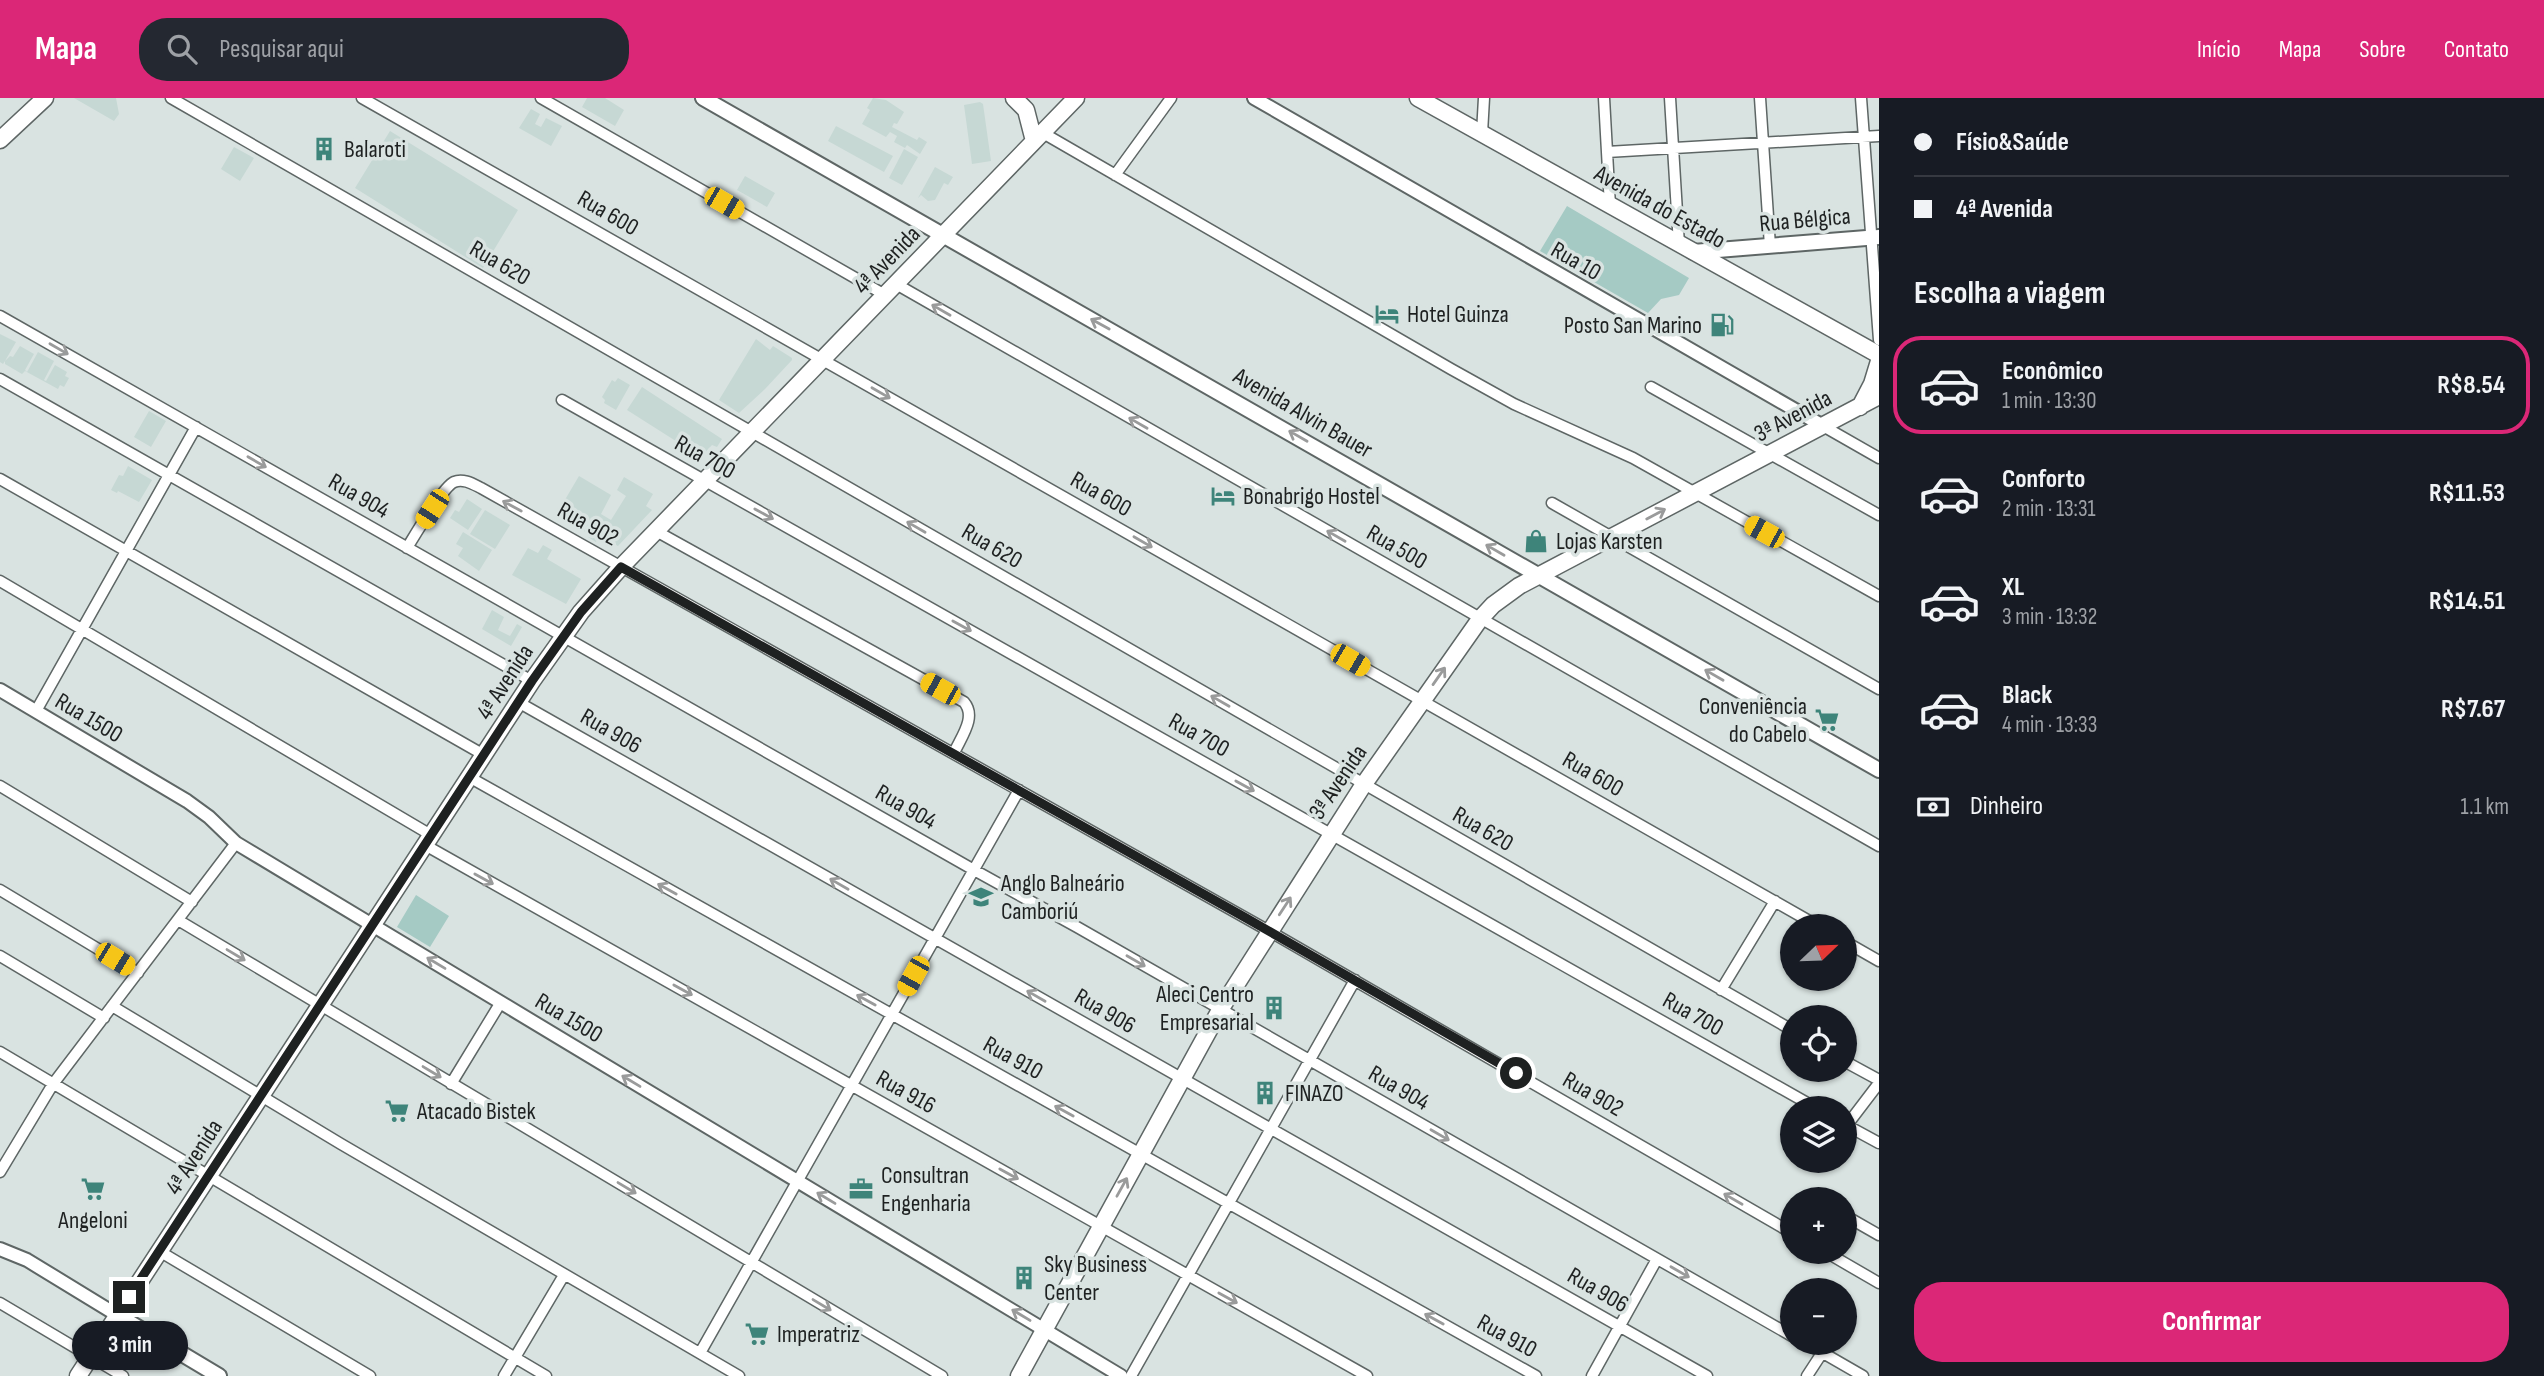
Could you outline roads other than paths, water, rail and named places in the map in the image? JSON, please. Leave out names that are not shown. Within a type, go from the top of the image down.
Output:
[{"type":"main road","points":[[0,139],[45,98]]},
{"type":"main road","name":"Avenida Alvin Bauer","points":[[703,98],[1879,770]]},
{"type":"main road","points":[[1014,98],[1026,110],[1038,137]]},
{"type":"main road","name":"4ª Avenida","points":[[78,1376],[563,636],[621,567],[1076,98]]},
{"type":"main road","name":"Avenida do Estado","points":[[1423,99],[1879,355]]},
{"type":"main road","name":"Rua Bélgica","points":[[1686,248],[1770,246],[1875,237]]},
{"type":"main road","points":[[1860,407],[1872,384],[1879,361]]},
{"type":"main road","name":"3ª Avenida","points":[[1018,1376],[1220,1010],[1364,784],[1480,619],[1505,595],[1539,575],[1879,396]]},
{"type":"main road","points":[[117,1315],[219,1376]]},
{"type":"street","name":"Rua 620","points":[[170,98],[1780,1023]]},
{"type":"street","name":"Rua 600","points":[[362,98],[1797,914]]},
{"type":"street","name":"Rua 500","points":[[541,98],[890,289],[1879,846]]},
{"type":"street","points":[[1115,175],[1171,98]]},
{"type":"street","name":"Rua 10","points":[[1254,98],[1879,458]]},
{"type":"street","points":[[1482,133],[1484,98]]},
{"type":"street","points":[[1604,98],[1610,206]]},
{"type":"street","points":[[1670,98],[1686,248]]},
{"type":"street","points":[[1760,98],[1770,246]]},
{"type":"street","points":[[1861,98],[1875,237],[1879,340]]},
{"type":"street","points":[[1607,152],[1879,136]]},
{"type":"street","points":[[1038,137],[1115,175],[1514,404],[1633,458],[1879,596]]},
{"type":"street","name":"Rua 904","points":[[0,316],[1780,1329]]},
{"type":"street","points":[[0,379],[532,681]]},
{"type":"street","points":[[1651,387],[1879,515]]},
{"type":"street","name":"Rua 700","points":[[562,400],[1795,1096]]},
{"type":"street","points":[[36,711],[196,427]]},
{"type":"street","points":[[0,479],[484,755]]},
{"type":"street","name":"Rua 902","points":[[407,548],[445,490],[454,482],[467,481],[1269,931],[1780,1226]]},
{"type":"street","points":[[1552,503],[1879,689]]},
{"type":"street","points":[[656,531],[964,702],[970,708],[971,716],[954,753]]},
{"type":"street","name":"Rua 916","points":[[0,581],[428,840],[851,1086],[1367,1376]]},
{"type":"street","name":"Rua 1500","points":[[0,690],[187,801],[209,817],[236,843],[1121,1376]]},
{"type":"street","name":"Rua 906","points":[[518,702],[1707,1376]]},
{"type":"street","name":"Rua 910","points":[[469,778],[1536,1376]]},
{"type":"street","points":[[0,786],[192,902]]},
{"type":"street","points":[[700,1353],[1019,790]]},
{"type":"street","points":[[0,1172],[3,1158],[53,1084],[236,843]]},
{"type":"street","points":[[0,890],[138,972]]},
{"type":"street","points":[[1721,990],[1774,901]]},
{"type":"street","points":[[178,920],[942,1376]]},
{"type":"street","points":[[1857,948],[1879,961]]},
{"type":"street","points":[[0,956],[104,1017]]},
{"type":"street","points":[[1131,1376],[1355,980]]},
{"type":"street","points":[[451,1084],[501,1002]]},
{"type":"street","points":[[113,1006],[261,1096],[739,1376]]},
{"type":"street","points":[[0,1052],[546,1376]]},
{"type":"street","points":[[1857,1068],[1879,1082],[1857,1111]]},
{"type":"street","points":[[1857,1131],[1879,1143]]},
{"type":"street","points":[[1857,1222],[1879,1235]]},
{"type":"street","points":[[1,1251],[27,1259],[117,1315]]},
{"type":"street","points":[[159,1251],[370,1376]]},
{"type":"street","points":[[1592,1376],[1657,1259]]},
{"type":"street","points":[[1846,1264],[1879,1283]]},
{"type":"street","points":[[504,1376],[564,1275]]},
{"type":"street","points":[[0,1303],[124,1376]]},
{"type":"street","points":[[1807,1376],[1821,1355]]},
{"type":"street","points":[[1826,1355],[1863,1376]]},
{"type":"place","name":"Balaroti","points":[[324,149]]},
{"type":"place","name":"Hotel Guinza","points":[[1387,314]]},
{"type":"place","name":"Posto San Marino","points":[[1722,325]]},
{"type":"place","name":"Bonabrigo Hostel","points":[[1223,496]]},
{"type":"place","name":"Lojas Karsten","points":[[1536,541]]},
{"type":"place","name":"Conveniência do Cabelo","points":[[1827,720]]},
{"type":"place","name":"Anglo Balneário Camboriú","points":[[981,897]]},
{"type":"place","name":"Aleci Centro Empresarial","points":[[1274,1008]]},
{"type":"place","name":"FINAZO","points":[[1265,1093]]},
{"type":"place","name":"Atacado Bistek","points":[[397,1111]]},
{"type":"place","name":"Angeloni","points":[[93,1189]]},
{"type":"place","name":"Consultran Engenharia","points":[[861,1189]]},
{"type":"place","name":"Sky Business Center","points":[[1024,1278]]},
{"type":"place","name":"Imperatriz","points":[[757,1334]]}]
